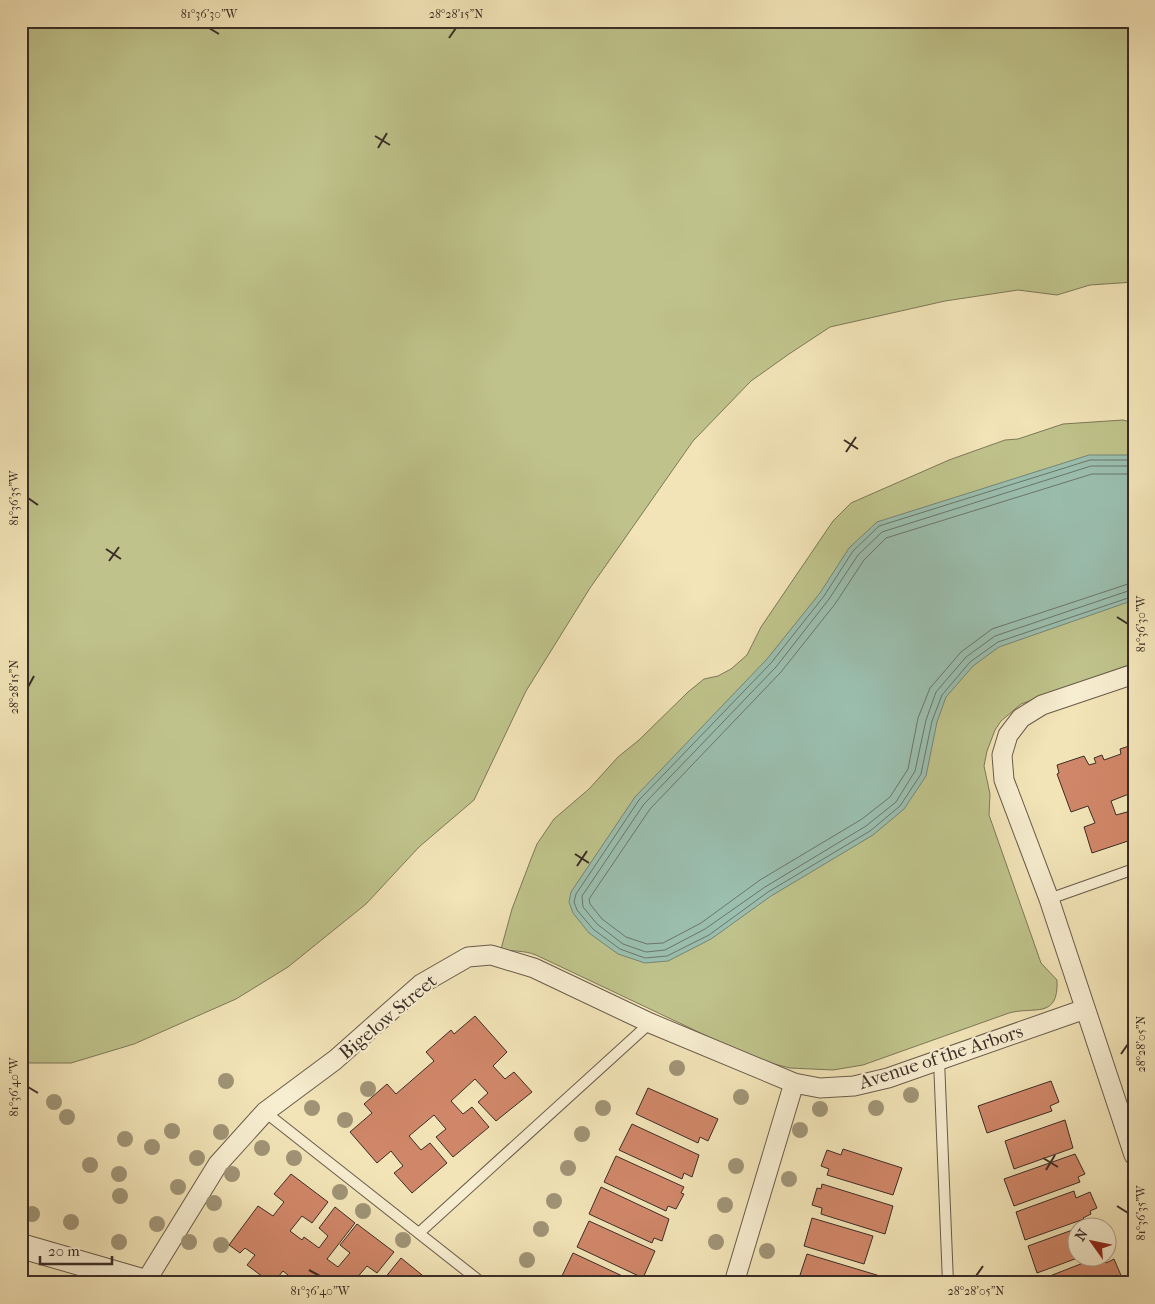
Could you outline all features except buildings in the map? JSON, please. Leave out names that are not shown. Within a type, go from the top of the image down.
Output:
[{"type":"street","points":[[1134,674],[1042,705],[1022,718],[1008,735],[1002,755],[1004,780],[1049,899],[1134,1155]]},
{"type":"street","name":"Bigelow Street","points":[[148,1282],[218,1164],[266,1112],[335,1060],[421,984],[468,957],[491,955],[534,968],[650,1023],[794,1083]]},
{"type":"street","name":"Avenue of the Arbors","points":[[794,1083],[820,1088],[854,1086],[888,1078],[1084,1009]]},
{"type":"street","points":[[734,1283],[794,1083]]},
{"type":"street","points":[[21,1246],[148,1282]]},
{"type":"lane","points":[[1049,899],[1134,869]]},
{"type":"lane","points":[[420,1232],[650,1023]]},
{"type":"lane","points":[[939,1060],[948,1283]]},
{"type":"lane","points":[[266,1112],[420,1232],[482,1283]]},
{"type":"green space","points":[[21,21],[1134,21],[1134,282],[1090,285],[1057,295],[1018,290],[945,301],[830,327],[789,354],[751,381],[693,441],[590,588],[526,691],[474,800],[419,847],[366,904],[288,967],[236,999],[134,1044],[71,1063],[21,1063]]},
{"type":"green space","points":[[1123,420],[1134,423],[1134,663],[1021,704],[1001,721],[995,730],[987,751],[984,766],[990,794],[989,815],[1041,963],[1057,980],[1054,1001],[1049,1006],[1043,1009],[1009,1013],[863,1065],[833,1070],[790,1068],[774,1064],[728,1046],[536,955],[501,949],[512,909],[537,844],[554,819],[589,789],[618,757],[639,740],[688,692],[704,679],[718,676],[731,669],[747,655],[761,627],[833,521],[851,503],[949,460],[1005,440],[1018,439],[1063,424]]},
{"type":"water","points":[[1089,455],[1134,455],[1134,600],[999,647],[973,666],[946,697],[937,722],[926,776],[904,809],[873,835],[771,896],[711,939],[668,961],[645,963],[618,954],[589,933],[573,913],[569,902],[571,892],[635,797],[767,659],[820,593],[849,548],[877,522]]}]
